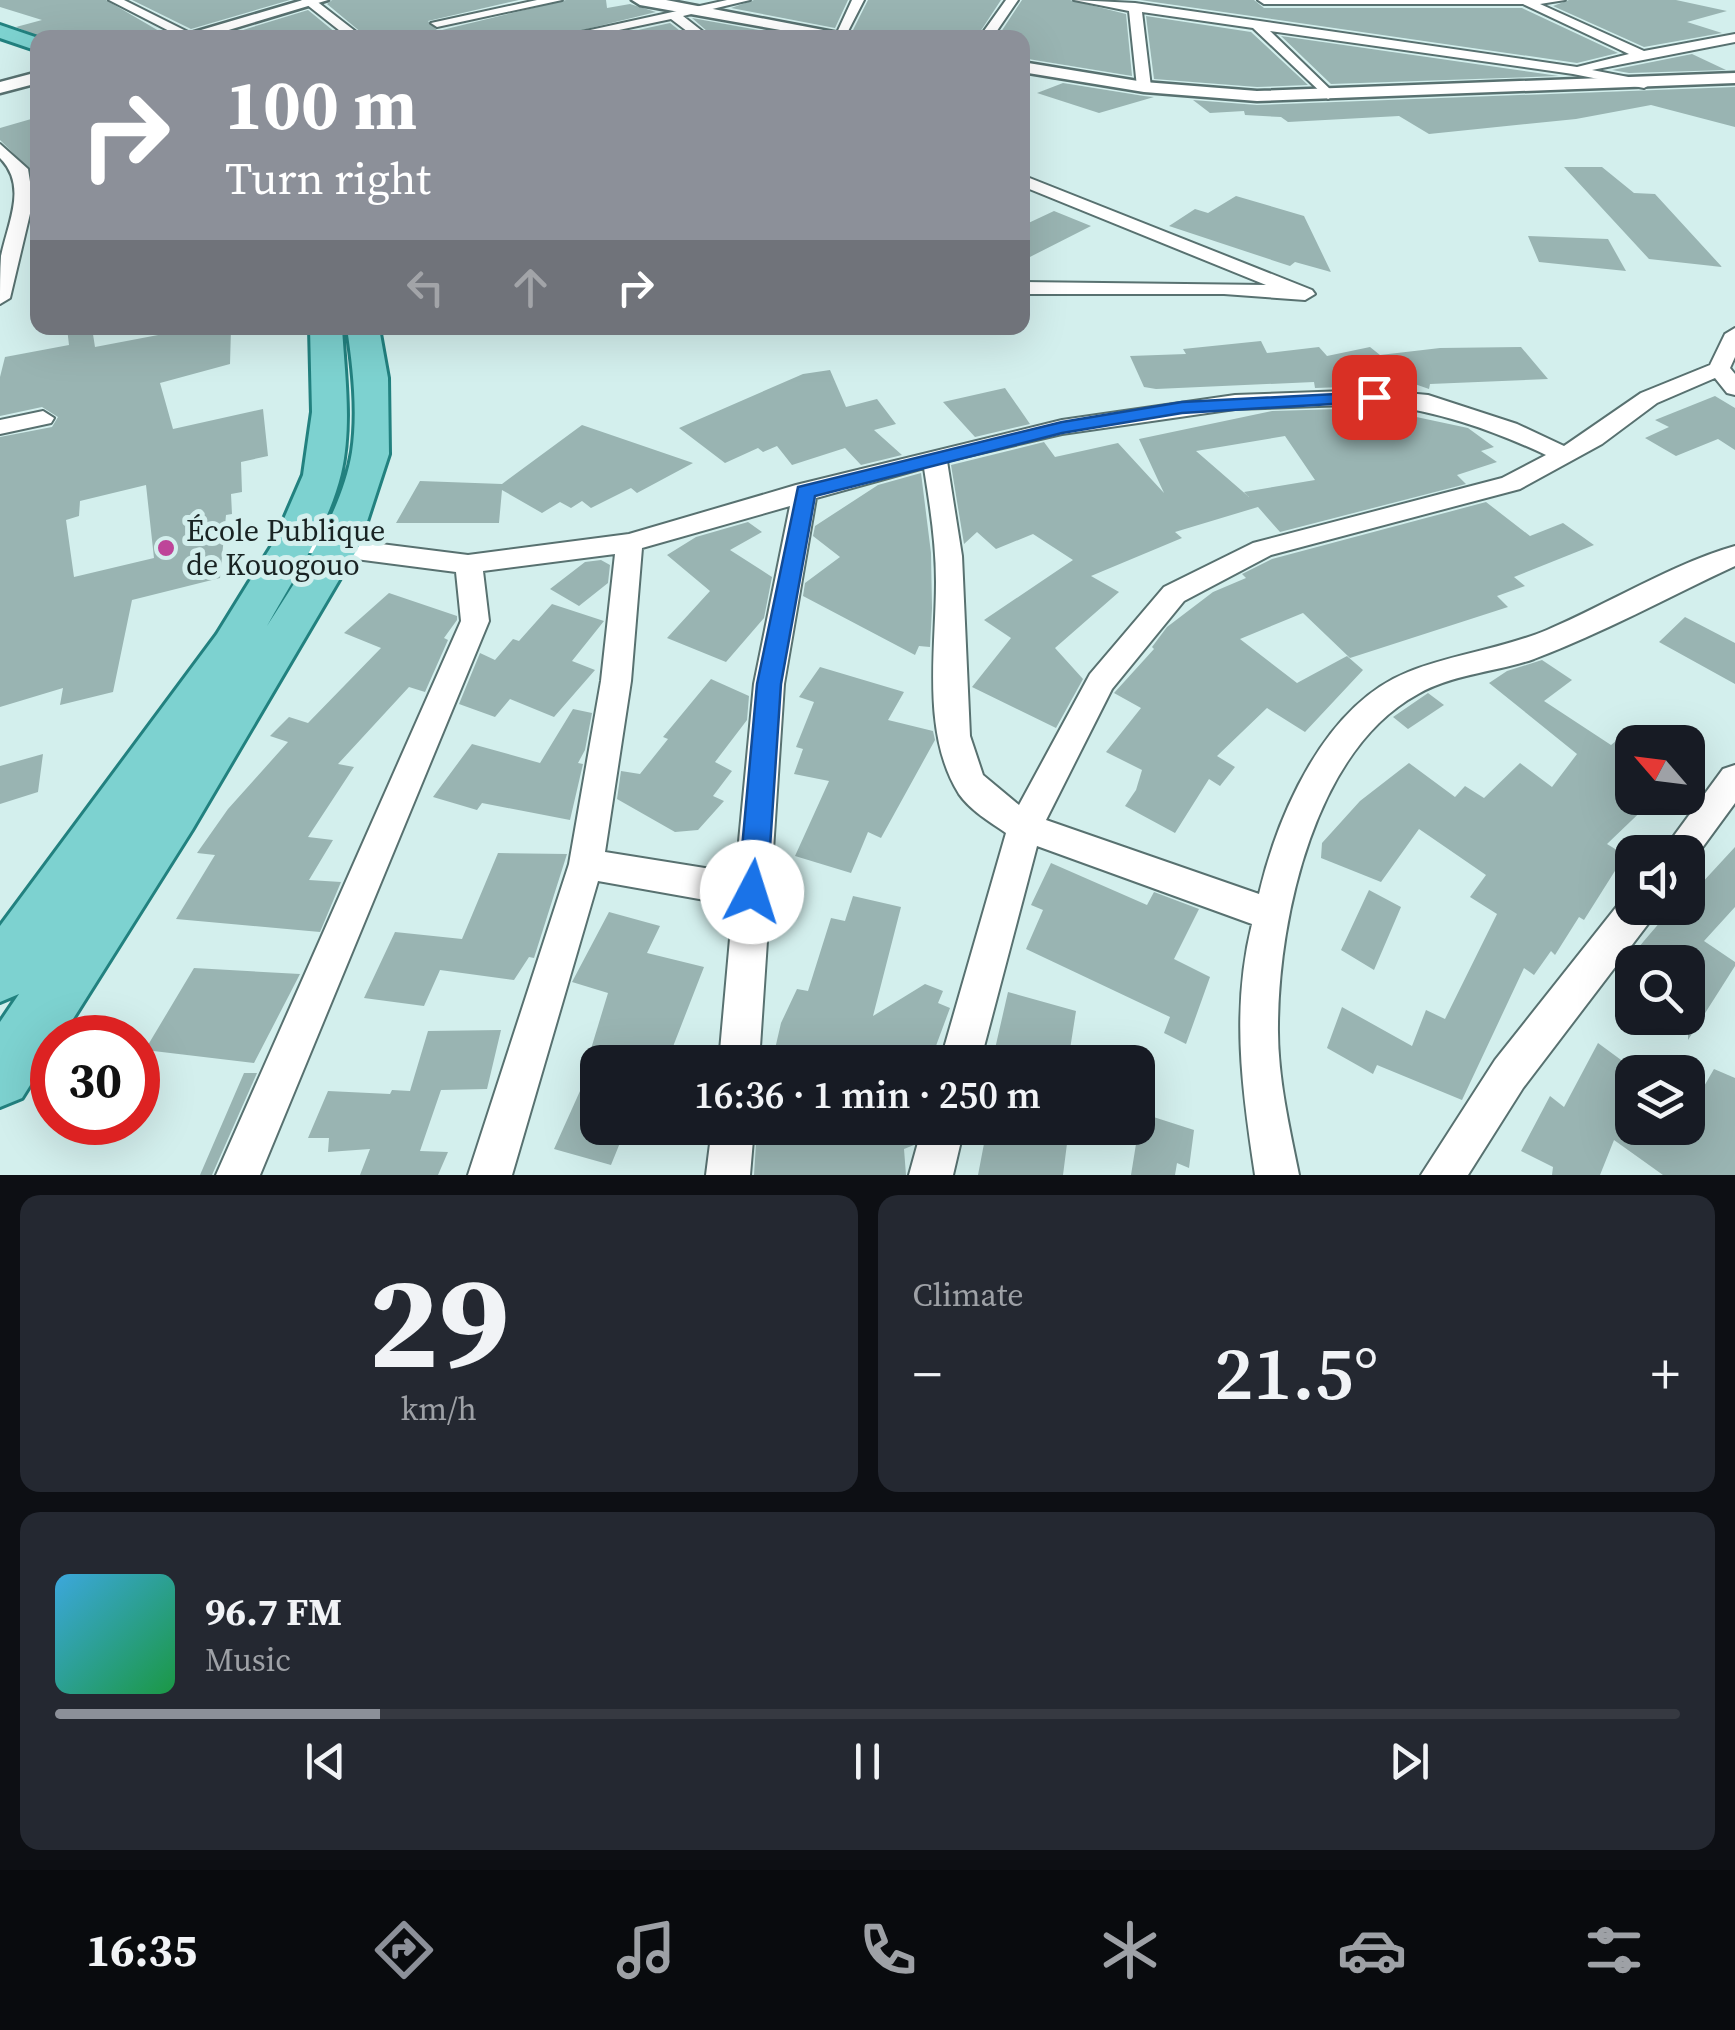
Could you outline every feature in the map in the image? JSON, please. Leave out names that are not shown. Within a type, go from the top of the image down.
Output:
[{"type":"main road","points":[[0,32],[30,42]]},
{"type":"main road","points":[[0,51],[30,62]]},
{"type":"main road","points":[[0,974],[233,646],[316,544],[330,412],[326,335]]},
{"type":"main road","points":[[7,1055],[174,814],[316,544],[370,454],[372,378],[364,335]]},
{"type":"street","points":[[114,0],[175,30]]},
{"type":"street","points":[[436,23],[556,0]]},
{"type":"street","points":[[640,0],[682,13],[805,30]]},
{"type":"street","points":[[599,30],[744,0]]},
{"type":"street","points":[[850,30],[858,0]]},
{"type":"street","points":[[991,30],[1012,0]]},
{"type":"street","points":[[1080,0],[1573,70],[1644,84]]},
{"type":"street","points":[[1264,0],[1559,0]]},
{"type":"street","points":[[213,30],[313,1],[348,30]]},
{"type":"street","points":[[1523,1],[1641,55]]},
{"type":"street","points":[[1135,7],[1144,87]]},
{"type":"street","points":[[682,13],[697,30]]},
{"type":"street","points":[[1256,24],[1328,96]]},
{"type":"street","points":[[1573,70],[1735,38]]},
{"type":"street","points":[[1030,68],[1144,87],[1257,96],[1735,78]]},
{"type":"street","points":[[0,88],[30,79]]},
{"type":"street","points":[[0,148],[16,162],[24,180],[9,224],[0,298]]},
{"type":"street","points":[[1030,183],[1306,294],[1224,288],[1030,288]]},
{"type":"street","points":[[965,1045],[1026,827],[1101,682],[1174,594],[1262,549],[1512,484],[1565,456],[1649,398],[1727,378],[1735,334]]},
{"type":"street","points":[[316,544],[468,564],[629,543],[934,457],[1062,428],[1182,408],[1374,397],[1428,402],[1510,429],[1565,456]]},
{"type":"street","points":[[0,426],[42,418]]},
{"type":"street","points":[[934,457],[950,558],[951,700],[957,744],[971,783],[996,808],[1026,827],[1270,914]]},
{"type":"street","points":[[740,1045],[769,684],[806,492]]},
{"type":"street","points":[[490,1175],[586,864],[616,680],[629,543]]},
{"type":"street","points":[[1277,1175],[1258,1026],[1270,914],[1287,852],[1325,771],[1363,720],[1404,686],[1524,652],[1735,555]]},
{"type":"street","points":[[238,1175],[475,621],[475,595],[468,564]]},
{"type":"street","points":[[1692,835],[1735,778]]},
{"type":"street","points":[[586,864],[752,892]]},
{"type":"street","points":[[1443,1175],[1509,1074],[1625,925]]},
{"type":"street","points":[[728,1175],[731,1145]]},
{"type":"street","points":[[931,1175],[939,1145]]},
{"type":"building","points":[[0,0],[106,0],[157,30],[30,33],[16,27],[42,20],[0,7]]},
{"type":"building","points":[[132,0],[290,0],[191,29]]},
{"type":"building","points":[[332,0],[519,0],[428,21],[437,30],[358,30],[327,4]]},
{"type":"building","points":[[566,0],[606,0],[607,8],[630,4],[656,12],[583,30],[442,30]]},
{"type":"building","points":[[754,0],[848,0],[835,28],[731,8]]},
{"type":"building","points":[[868,0],[1001,0],[981,30],[853,30]]},
{"type":"building","points":[[1022,0],[1070,0],[1126,14],[1132,76],[1030,59],[1030,30],[1002,30]]},
{"type":"building","points":[[1140,0],[1254,0],[1264,8],[1522,8],[1618,53],[1577,63]]},
{"type":"building","points":[[1569,0],[1676,0],[1727,11],[1687,22],[1722,33],[1644,47],[1553,6]]},
{"type":"building","points":[[308,10],[332,30],[243,30]]},
{"type":"building","points":[[1146,16],[1251,32],[1308,85],[1257,87],[1154,79]]},
{"type":"building","points":[[692,18],[758,30],[706,30]]},
{"type":"building","points":[[670,23],[679,30],[638,30]]},
{"type":"building","points":[[1281,36],[1559,76],[1331,84]]},
{"type":"building","points":[[1692,54],[1726,70],[1612,70]]},
{"type":"building","points":[[1063,83],[1154,97],[1099,113],[1037,93]]},
{"type":"building","points":[[1735,87],[1735,127],[1651,105],[1576,119],[1429,134],[1399,116],[1288,122],[1281,117],[1245,115],[1244,111],[1210,113],[1193,100],[1257,105]]},
{"type":"building","points":[[30,119],[30,170],[0,140],[0,128]]},
{"type":"building","points":[[1564,167],[1602,167],[1634,193],[1655,194],[1722,267],[1649,259]]},
{"type":"building","points":[[1236,196],[1304,216],[1331,272],[1295,262],[1290,266],[1169,226],[1195,209],[1208,213]]},
{"type":"building","points":[[1054,211],[1091,226],[1030,257],[1030,222]]},
{"type":"building","points":[[1528,236],[1608,239],[1626,271],[1539,262]]},
{"type":"building","points":[[68,335],[93,335],[95,347],[158,335],[231,335],[230,364],[160,383],[173,429],[263,409],[268,456],[241,462],[242,492],[231,494],[232,514],[226,515],[220,578],[132,600],[113,692],[60,705],[63,688],[0,707],[0,437],[52,427],[58,417],[42,407],[0,416],[0,377],[5,357],[69,345]],"holes":[[[146,485],[154,558],[74,577],[66,520],[79,516],[80,501]]]},
{"type":"building","points":[[1261,341],[1267,353],[1319,347],[1327,356],[1370,347],[1380,355],[1440,348],[1521,347],[1548,379],[1430,384],[1429,389],[1406,381],[1418,390],[1374,386],[1315,388],[1314,382],[1156,389],[1144,387],[1130,356],[1186,354],[1183,349]]},
{"type":"building","points":[[830,370],[846,407],[877,399],[896,424],[874,430],[902,455],[861,465],[845,448],[792,465],[777,446],[763,452],[758,448],[725,463],[679,428],[803,374]]},
{"type":"building","points":[[1005,388],[1030,424],[975,437],[943,402]]},
{"type":"building","points":[[1715,396],[1735,408],[1735,450],[1718,439],[1676,456],[1645,438],[1669,427],[1655,420]]},
{"type":"building","points":[[1374,408],[1468,428],[1494,447],[1481,451],[1497,462],[1457,475],[1466,484],[1280,532],[1258,507],[1175,532],[1182,538],[1091,576],[1119,592],[1055,648],[1083,679],[1056,728],[972,687],[1011,638],[984,620],[1073,560],[1033,534],[996,549],[977,532],[964,544],[951,465],[1044,442],[1055,457],[1118,443],[1164,493],[1139,439],[1272,411]],"holes":[[[1285,436],[1315,480],[1244,492],[1249,497],[1196,451]]]},
{"type":"building","points":[[582,425],[693,463],[637,493],[631,488],[591,508],[582,501],[571,508],[560,502],[542,513],[502,490],[499,523],[396,523],[420,481],[502,484]]},
{"type":"building","points":[[921,473],[931,553],[932,608],[930,647],[919,646],[915,655],[803,596],[805,583],[840,557],[813,536],[815,526],[878,485]]},
{"type":"building","points":[[1486,502],[1530,536],[1563,523],[1594,545],[1514,577],[1525,586],[1497,596],[1508,607],[1350,658],[1303,613],[1240,639],[1297,683],[1347,656],[1363,670],[1305,732],[1267,708],[1217,756],[1235,767],[1220,786],[1209,779],[1175,833],[1125,806],[1136,790],[1142,770],[1106,752],[1141,708],[1114,693],[1154,649],[1167,627],[1213,592],[1246,578],[1242,574],[1272,559]]},
{"type":"building","points":[[748,522],[762,532],[730,550],[772,577],[764,618],[726,662],[667,638],[710,591],[667,555],[696,537]]},
{"type":"building","points":[[601,560],[610,565],[608,583],[579,606],[550,589],[585,562]]},
{"type":"building","points":[[389,593],[457,616],[457,620],[444,638],[448,640],[425,692],[409,687],[338,764],[354,767],[308,837],[333,840],[309,880],[341,882],[320,932],[176,919],[215,855],[197,853],[228,809],[288,742],[270,736],[289,717],[308,723],[381,648],[344,633]]},
{"type":"building","points":[[552,604],[604,621],[572,661],[595,670],[554,717],[510,699],[495,717],[459,704],[480,653],[495,660],[513,639],[519,641]]},
{"type":"building","points":[[1685,617],[1735,643],[1735,684],[1659,642]]},
{"type":"building","points":[[1542,660],[1572,680],[1544,701],[1611,745],[1615,742],[1615,815],[1637,815],[1607,844],[1615,849],[1615,871],[1584,920],[1579,917],[1555,955],[1551,951],[1534,975],[1524,968],[1462,1100],[1377,1065],[1373,1074],[1327,1048],[1342,1007],[1412,1046],[1426,1010],[1445,1019],[1497,914],[1470,897],[1486,875],[1419,829],[1381,882],[1321,858],[1322,843],[1360,801],[1409,763],[1455,797],[1465,786],[1484,798],[1520,763],[1552,787],[1577,754],[1489,683],[1507,671]]},
{"type":"building","points":[[820,667],[904,692],[888,720],[933,731],[935,740],[881,838],[868,832],[851,873],[795,856],[829,781],[794,774],[803,749],[796,747],[814,702],[799,697]]},
{"type":"building","points":[[711,679],[749,696],[747,720],[715,762],[732,771],[713,796],[724,801],[698,830],[675,832],[617,799],[621,771],[640,774],[668,739],[663,737]]},
{"type":"building","points":[[1428,693],[1444,705],[1408,729],[1393,717]]},
{"type":"building","points":[[573,709],[592,713],[585,750],[578,763],[583,764],[570,820],[482,803],[477,810],[433,797],[472,744],[540,763]]},
{"type":"building","points":[[43,754],[38,792],[0,804],[0,766]]},
{"type":"building","points":[[1735,847],[1735,907],[1704,941],[1735,962],[1735,966],[1705,1013],[1705,945],[1641,945],[1658,925],[1705,925],[1705,880]]},
{"type":"building","points":[[498,853],[567,854],[534,958],[529,957],[514,980],[440,970],[424,1006],[364,998],[395,932],[462,939]]},
{"type":"building","points":[[1051,863],[1147,905],[1154,892],[1199,909],[1174,959],[1210,977],[1186,1044],[1164,1033],[1170,1017],[1026,949],[1043,910],[1031,905]]},
{"type":"building","points":[[1369,890],[1401,907],[1374,970],[1341,950]]},
{"type":"building","points":[[853,896],[901,907],[873,1016],[925,984],[943,991],[938,1003],[950,1008],[936,1045],[776,1045],[797,989],[808,991],[831,918],[845,921]]},
{"type":"building","points":[[609,912],[660,926],[647,953],[704,967],[674,1045],[592,1045],[608,993],[572,982]]},
{"type":"building","points":[[194,968],[300,974],[254,1063],[160,1052],[160,1025]]},
{"type":"building","points":[[1008,992],[1076,1011],[1071,1045],[996,1045]]},
{"type":"building","points":[[501,1030],[487,1089],[441,1090],[420,1151],[448,1152],[438,1175],[360,1175],[370,1149],[328,1152],[329,1138],[308,1138],[328,1091],[410,1091],[428,1031]]},
{"type":"building","points":[[1598,1043],[1615,1056],[1615,1141],[1600,1175],[1552,1175],[1553,1167],[1521,1151],[1550,1096],[1564,1107]]},
{"type":"building","points":[[1714,1069],[1735,1078],[1735,1175],[1663,1175],[1621,1145],[1705,1145],[1705,1085]]},
{"type":"building","points":[[244,1073],[257,1073],[212,1175],[200,1175]]},
{"type":"building","points":[[580,1091],[580,1145],[619,1145],[611,1165],[554,1149]]},
{"type":"building","points":[[1155,1117],[1194,1130],[1189,1168],[1177,1163],[1175,1175],[1131,1175],[1136,1145],[1155,1145]]},
{"type":"building","points":[[756,1145],[914,1145],[904,1149],[906,1175],[754,1175]]},
{"type":"building","points":[[984,1145],[1067,1145],[1063,1175],[978,1175]]},
{"type":"place","name":"École Publique de Kouogouo","points":[[166,548]]},
{"type":"route","points":[[752,892],[769,684],[806,492],[1062,428],[1235,402],[1374,397]]}]
